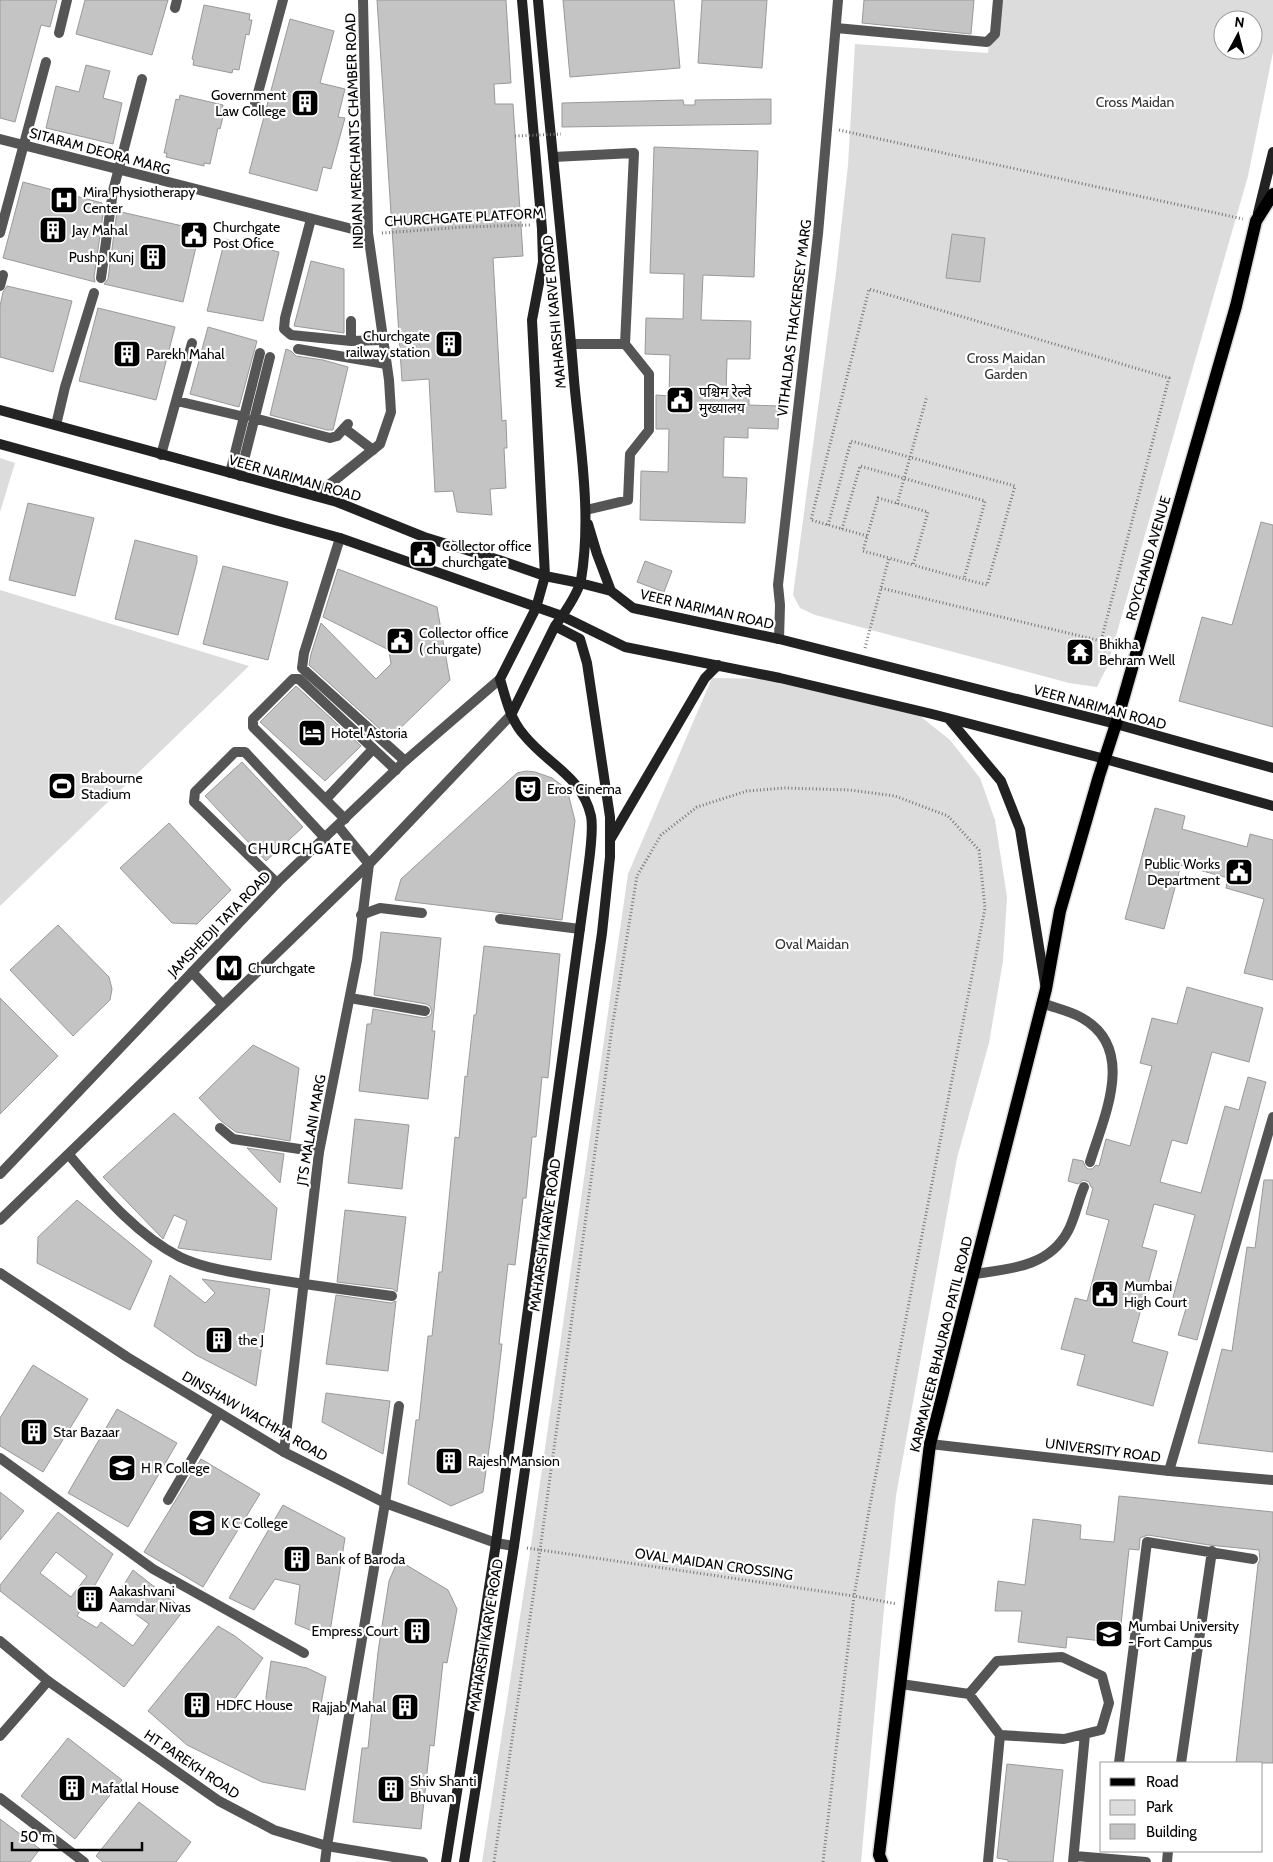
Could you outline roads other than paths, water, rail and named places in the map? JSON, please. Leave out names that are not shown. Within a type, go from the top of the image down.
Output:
[{"type":"main road","name":"MAHARSHI KARVE ROAD","points":[[522,0],[543,262],[532,320],[545,576],[536,608]]},
{"type":"main road","name":"MAHARSHI KARVE ROAD","points":[[538,0],[586,515],[580,583],[562,616]]},
{"type":"main road","points":[[1256,221],[1273,152]]},
{"type":"main road","name":"ROYCHAND AVENUE","points":[[1046,989],[1060,911],[1116,724],[1236,306],[1256,221],[1273,194]]},
{"type":"main road","points":[[1256,221],[1273,205]]},
{"type":"main road","name":"VEER NARIMAN ROAD","points":[[0,410],[337,502],[424,537],[545,576],[611,591],[633,608],[779,639],[1116,724],[1273,768]]},
{"type":"main road","points":[[0,444],[340,538],[562,616],[624,647],[780,678],[949,719],[1105,759],[1273,806]]},
{"type":"main road","points":[[586,515],[597,554],[611,591]]},
{"type":"main road","name":"JAMSHEDJI TATA ROAD","points":[[500,679],[536,608]]},
{"type":"main road","points":[[511,716],[555,626],[562,616]]},
{"type":"main road","name":"MAHARSHI KARVE ROAD","points":[[464,1862],[514,1546],[602,933],[610,858],[610,817],[587,663],[580,639],[555,626]]},
{"type":"main road","points":[[610,840],[706,678],[718,665]]},
{"type":"main road","points":[[500,679],[511,716]]},
{"type":"main road","name":"MAHARSHI KARVE ROAD","points":[[446,1862],[496,1543],[587,877],[592,818],[587,801],[577,785],[524,736],[511,716]]},
{"type":"main road","points":[[949,719],[1001,781],[1020,829],[1046,989]]},
{"type":"main road","name":"KARMAVEER BHAURAO PATIL ROAD","points":[[880,1860],[930,1444],[1046,989]]},
{"type":"street","points":[[59,33],[67,0]]},
{"type":"street","points":[[255,104],[283,0]]},
{"type":"street","name":"INDIAN MERCHANTS CHAMBER ROAD","points":[[315,496],[380,444],[391,412],[368,233],[363,0]]},
{"type":"street","name":"VITHALDAS THACKERSEY MARG","points":[[779,639],[780,605],[778,585],[818,234],[838,0]]},
{"type":"street","points":[[836,28],[987,42],[995,34],[998,0]]},
{"type":"street","points":[[0,233],[46,62]]},
{"type":"street","points":[[101,278],[113,191],[142,79]]},
{"type":"street","name":"SITARAM DEORA MARG","points":[[0,139],[119,171],[368,233]]},
{"type":"street","points":[[553,157],[634,153],[625,344],[649,374],[650,430],[630,454],[628,500],[586,515]]},
{"type":"street","points":[[310,219],[285,318],[284,329],[291,335],[351,341],[382,340]]},
{"type":"street","points":[[0,286],[3,275]]},
{"type":"street","points":[[56,425],[64,386],[94,293]]},
{"type":"street","points":[[351,321],[351,341]]},
{"type":"street","points":[[161,455],[192,343]]},
{"type":"street","points":[[571,344],[625,344]]},
{"type":"street","points":[[298,349],[386,364]]},
{"type":"street","points":[[235,475],[265,355]]},
{"type":"street","points":[[177,401],[330,438],[337,436],[346,426],[373,450]]},
{"type":"street","points":[[340,538],[304,653],[302,668],[406,761]]},
{"type":"street","points":[[369,864],[326,799],[253,727],[253,719],[293,679],[299,679],[396,770]]},
{"type":"street","name":"JAMSHEDJI TATA ROAD","points":[[0,1174],[277,883],[396,770],[500,679]]},
{"type":"street","points":[[0,1220],[369,864],[511,716]]},
{"type":"street","points":[[326,799],[373,749]]},
{"type":"street","points":[[277,883],[194,802],[194,792],[235,752],[245,752],[325,838]]},
{"type":"street","name":"JTS MALANI MARG","points":[[284,1452],[319,1152],[357,960],[361,915],[369,864]]},
{"type":"street","points":[[361,915],[380,908],[422,913]]},
{"type":"street","points":[[500,919],[580,929]]},
{"type":"street","points":[[192,972],[222,1004]]},
{"type":"street","points":[[350,998],[425,1010]]},
{"type":"street","points":[[1042,1003],[1082,1017],[1091,1024],[1108,1045],[1112,1058],[1114,1072],[1111,1091],[1090,1162]]},
{"type":"street","points":[[1169,1471],[1273,1117]]},
{"type":"street","points":[[220,1128],[233,1140],[319,1152]]},
{"type":"street","points":[[69,1154],[130,1221],[180,1257],[204,1267],[303,1284],[392,1296]]},
{"type":"street","points":[[974,1274],[1012,1269],[1041,1259],[1058,1246],[1068,1230],[1084,1187]]},
{"type":"street","name":"DINSHAW WACHHA ROAD","points":[[0,1273],[127,1357],[284,1452],[385,1503],[496,1543],[514,1546]]},
{"type":"street","points":[[325,1862],[400,1406]]},
{"type":"street","points":[[168,1500],[219,1412]]},
{"type":"street","name":"UNIVERSITY ROAD","points":[[930,1444],[1169,1471],[1273,1480]]},
{"type":"street","points":[[0,1458],[153,1569],[304,1653]]},
{"type":"street","points":[[1119,1762],[1148,1542],[1253,1559]]},
{"type":"street","points":[[1181,1762],[1212,1551]]},
{"type":"street","name":"HT PAREKH ROAD","points":[[0,1641],[48,1681],[219,1801],[274,1830],[327,1846],[422,1862]]},
{"type":"street","points":[[969,1694],[997,1661],[1062,1657],[1102,1676],[1109,1703],[1101,1730],[1064,1739],[1000,1736]]},
{"type":"street","points":[[0,1736],[48,1681]]},
{"type":"street","points":[[901,1684],[969,1694],[1000,1736],[988,1862]]},
{"type":"street","points":[[1109,1703],[1127,1705]]},
{"type":"street","points":[[1085,1734],[1074,1859],[1108,1855],[1146,1862]]},
{"type":"street","points":[[0,1798],[84,1862]]},
{"type":"place","name":"Government Law College","points":[[305,103]]},
{"type":"place","name":"Mira Physiotherapy Center","points":[[64,200]]},
{"type":"place","name":"Jay Mahal","points":[[53,230]]},
{"type":"place","name":"Churchgate Post Ofice","points":[[194,235]]},
{"type":"place","name":"Pushp Kunj","points":[[153,257]]},
{"type":"place","name":"Churchgate railway station","points":[[449,344]]},
{"type":"place","name":"Parekh Mahal","points":[[127,354]]},
{"type":"place","name":"पश्चिम रेल्वे मुख्यालय","points":[[680,400]]},
{"type":"place","name":"Collector office churchgate","points":[[423,554]]},
{"type":"place","name":"Collector office ( churgate)","points":[[400,641]]},
{"type":"place","name":"Bhikha Behram Well","points":[[1080,652]]},
{"type":"place","name":"Hotel Astoria","points":[[312,733]]},
{"type":"place","name":"Brabourne Stadium","points":[[62,786]]},
{"type":"place","name":"Eros Cinema","points":[[528,789]]},
{"type":"place","name":"Public Works Department","points":[[1239,872]]},
{"type":"place","name":"Churchgate","points":[[229,968]]},
{"type":"place","name":"Mumbai High Court","points":[[1105,1294]]},
{"type":"place","name":"the J","points":[[219,1340]]},
{"type":"place","name":"Star Bazaar","points":[[34,1432]]},
{"type":"place","name":"Rajesh Mansion","points":[[449,1461]]},
{"type":"place","name":"H R College","points":[[122,1468]]},
{"type":"place","name":"K C College","points":[[202,1523]]},
{"type":"place","name":"Bank of Baroda","points":[[297,1559]]},
{"type":"place","name":"Aakashvani Aamdar Nivas","points":[[90,1599]]},
{"type":"place","name":"Empress Court","points":[[417,1631]]},
{"type":"place","name":"Mumbai University - Fort Campus","points":[[1109,1634]]},
{"type":"place","name":"HDFC House","points":[[197,1705]]},
{"type":"place","name":"Rajjab Mahal","points":[[405,1707]]},
{"type":"place","name":"Mafatlal House","points":[[72,1788]]},
{"type":"place","name":"Shiv Shanti Bhuvan","points":[[391,1789]]},
{"type":"district","name":"CHURCHGATE","points":[[300,849]]},
{"type":"park label","name":"Cross Maidan","points":[[1135,102]]},
{"type":"park label","name":"Cross Maidan Garden","points":[[1006,366]]},
{"type":"park label","name":"Oval Maidan","points":[[812,944]]}]
